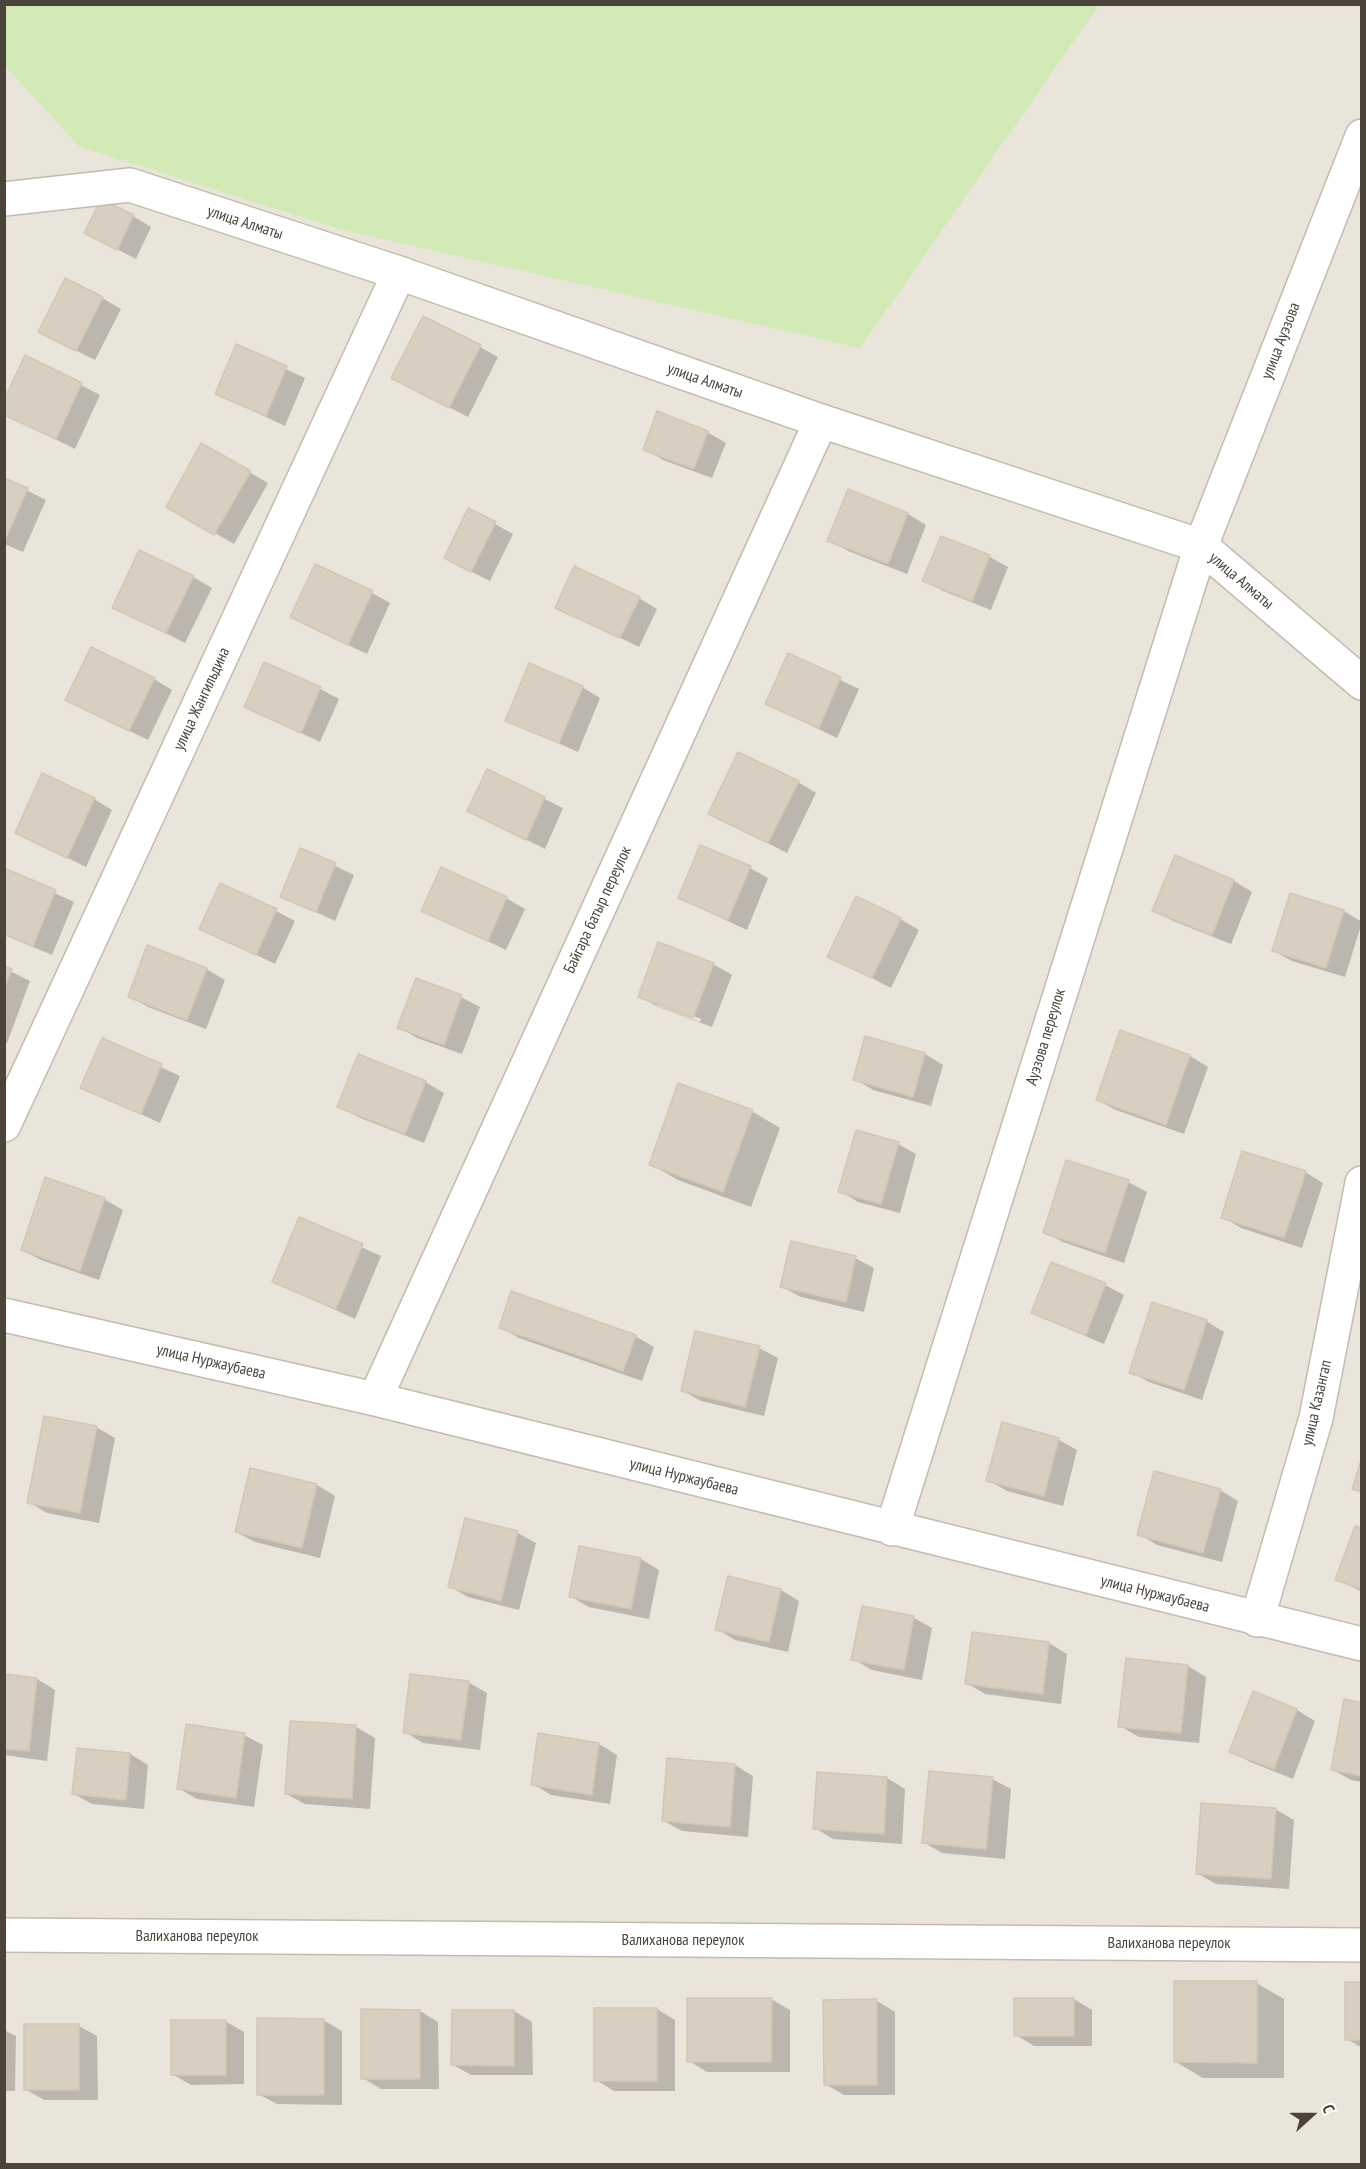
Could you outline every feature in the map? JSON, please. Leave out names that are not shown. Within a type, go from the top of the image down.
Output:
[{"type":"street","name":"улица Ауэзова","points":[[1201,546],[1362,136]]},
{"type":"street","name":"улица Алматы","points":[[4,199],[130,185],[399,273],[821,421],[1201,546],[1362,683]]},
{"type":"street","name":"улица Жангильдина","points":[[4,1125],[399,273]]},
{"type":"street","name":"Байгара батыр переулок","points":[[375,1399],[821,421]]},
{"type":"street","name":"Ауэзова переулок","points":[[892,1528],[1201,546]]},
{"type":"street","name":"улица Казангап","points":[[1257,1620],[1316,1418],[1362,1183]]},
{"type":"street","name":"улица Нуржаубаева","points":[[4,1315],[375,1399],[1257,1620],[1362,1644]]},
{"type":"street","name":"Валиханова переулок","points":[[4,1935],[1362,1945]]},
{"type":"shaded area","points":[[5,5],[1361,5],[1361,2164],[5,2164]]},
{"type":"green space","points":[[5,4],[1099,5],[860,348],[339,229],[80,147],[5,66]]},
{"type":"building","points":[[101,199],[134,215],[117,250],[84,233]]},
{"type":"building","points":[[65,278],[103,297],[76,351],[38,332]]},
{"type":"building","points":[[423,316],[481,345],[449,408],[391,378]]},
{"type":"building","points":[[236,344],[287,366],[266,416],[215,394]]},
{"type":"building","points":[[25,355],[82,383],[56,439],[4,415],[4,400]]},
{"type":"building","points":[[657,411],[708,431],[694,469],[643,450]]},
{"type":"building","points":[[201,443],[251,471],[214,535],[166,507]]},
{"type":"building","points":[[4,478],[28,488],[4,543]]},
{"type":"building","points":[[848,489],[908,513],[888,564],[827,541]]},
{"type":"building","points":[[468,508],[496,522],[471,572],[444,558]]},
{"type":"building","points":[[941,536],[990,555],[972,601],[922,581]]},
{"type":"building","points":[[139,550],[194,576],[166,633],[112,608]]},
{"type":"building","points":[[315,564],[373,591],[348,645],[290,617]]},
{"type":"building","points":[[574,566],[640,597],[620,638],[555,608]]},
{"type":"building","points":[[91,647],[155,678],[129,731],[65,700]]},
{"type":"building","points":[[788,653],[841,677],[819,728],[765,704]]},
{"type":"building","points":[[264,662],[321,687],[301,733],[244,707]]},
{"type":"building","points":[[529,663],[583,686],[559,743],[505,721]]},
{"type":"building","points":[[738,752],[799,781],[768,843],[708,814]]},
{"type":"building","points":[[487,769],[545,797],[526,840],[467,811]]},
{"type":"building","points":[[42,773],[95,798],[67,858],[15,833]]},
{"type":"building","points":[[700,845],[751,866],[728,920],[678,898]]},
{"type":"building","points":[[300,848],[336,863],[316,912],[280,897]]},
{"type":"building","points":[[1175,855],[1234,880],[1212,935],[1152,911]]},
{"type":"building","points":[[441,867],[507,897],[488,941],[421,911]]},
{"type":"building","points":[[4,868],[56,890],[33,946],[4,934]]},
{"type":"building","points":[[220,883],[277,909],[256,955],[199,929]]},
{"type":"building","points":[[1290,893],[1344,910],[1326,968],[1272,951]]},
{"type":"building","points":[[856,896],[901,918],[872,978],[827,957]]},
{"type":"building","points":[[658,942],[714,963],[693,1018],[638,997]]},
{"type":"building","points":[[147,945],[207,968],[187,1020],[128,997]]},
{"type":"building","points":[[4,966],[12,969],[4,989]]},
{"type":"building","points":[[416,978],[462,995],[444,1045],[397,1028]]},
{"type":"building","points":[[1120,1030],[1190,1055],[1166,1125],[1096,1100]]},
{"type":"building","points":[[865,1036],[925,1053],[913,1097],[853,1080]]},
{"type":"building","points":[[102,1038],[162,1064],[141,1114],[80,1088]]},
{"type":"building","points":[[358,1054],[426,1081],[405,1134],[337,1107]]},
{"type":"building","points":[[678,1083],[753,1110],[723,1192],[649,1165]]},
{"type":"building","points":[[856,1130],[899,1142],[881,1204],[838,1192]]},
{"type":"building","points":[[1242,1151],[1306,1171],[1284,1238],[1221,1218]]},
{"type":"building","points":[[1066,1160],[1129,1180],[1105,1253],[1043,1233]]},
{"type":"building","points":[[45,1177],[105,1198],[80,1271],[21,1250]]},
{"type":"building","points":[[299,1217],[363,1244],[336,1309],[272,1282]]},
{"type":"building","points":[[791,1241],[856,1256],[846,1302],[780,1287]]},
{"type":"building","points":[[1051,1262],[1106,1283],[1086,1335],[1031,1313]]},
{"type":"building","points":[[511,1291],[636,1335],[623,1371],[499,1328]]},
{"type":"building","points":[[1152,1302],[1207,1320],[1184,1390],[1129,1373]]},
{"type":"building","points":[[695,1331],[760,1346],[745,1407],[681,1391]]},
{"type":"building","points":[[44,1416],[97,1426],[80,1513],[27,1503]]},
{"type":"building","points":[[1002,1422],[1059,1438],[1044,1496],[986,1481]]},
{"type":"building","points":[[1362,1457],[1362,1492],[1352,1489]]},
{"type":"building","points":[[250,1468],[317,1484],[302,1548],[235,1532]]},
{"type":"building","points":[[1154,1471],[1221,1489],[1203,1553],[1137,1535]]},
{"type":"building","points":[[465,1518],[518,1531],[501,1601],[448,1587]]},
{"type":"building","points":[[1355,1526],[1362,1528],[1362,1589],[1335,1580]]},
{"type":"building","points":[[579,1546],[641,1558],[631,1609],[569,1597]]},
{"type":"building","points":[[728,1576],[781,1589],[769,1642],[715,1630]]},
{"type":"building","points":[[862,1606],[914,1616],[904,1670],[851,1660]]},
{"type":"building","points":[[972,1632],[1049,1642],[1043,1694],[965,1684]]},
{"type":"building","points":[[1126,1658],[1188,1665],[1181,1733],[1118,1727]]},
{"type":"building","points":[[4,1674],[37,1678],[29,1751],[4,1749]]},
{"type":"building","points":[[410,1674],[469,1681],[461,1740],[403,1733]]},
{"type":"building","points":[[1253,1691],[1297,1709],[1274,1769],[1229,1752]]},
{"type":"building","points":[[1344,1699],[1362,1703],[1362,1776],[1331,1770]]},
{"type":"building","points":[[290,1721],[356,1725],[352,1799],[285,1794]]},
{"type":"building","points":[[186,1724],[245,1733],[236,1798],[177,1789]]},
{"type":"building","points":[[538,1733],[599,1743],[592,1795],[531,1785]]},
{"type":"building","points":[[77,1748],[130,1753],[126,1800],[72,1794]]},
{"type":"building","points":[[667,1758],[735,1764],[730,1827],[662,1821]]},
{"type":"building","points":[[929,1771],[993,1777],[986,1849],[922,1843]]},
{"type":"building","points":[[817,1772],[887,1777],[884,1834],[813,1829]]},
{"type":"building","points":[[1201,1803],[1276,1808],[1271,1879],[1196,1874]]},
{"type":"building","points":[[1174,1981],[1257,1981],[1257,2063],[1174,2062]]},
{"type":"building","points":[[1345,1982],[1362,1982],[1362,2040],[1345,2040]]},
{"type":"building","points":[[687,1998],[772,1998],[771,2062],[687,2062]]},
{"type":"building","points":[[1014,1998],[1074,1998],[1074,2036],[1014,2036]]},
{"type":"building","points":[[877,1999],[877,2085],[824,2085],[823,2000]]},
{"type":"building","points":[[594,2008],[657,2008],[657,2081],[594,2081]]},
{"type":"building","points":[[361,2009],[420,2010],[420,2079],[361,2079]]},
{"type":"building","points":[[452,2010],[514,2010],[514,2066],[451,2065]]},
{"type":"building","points":[[257,2018],[324,2019],[324,2095],[257,2095]]},
{"type":"building","points":[[171,2020],[226,2020],[226,2075],[171,2075]]},
{"type":"building","points":[[24,2024],[79,2024],[79,2090],[24,2090]]}]
